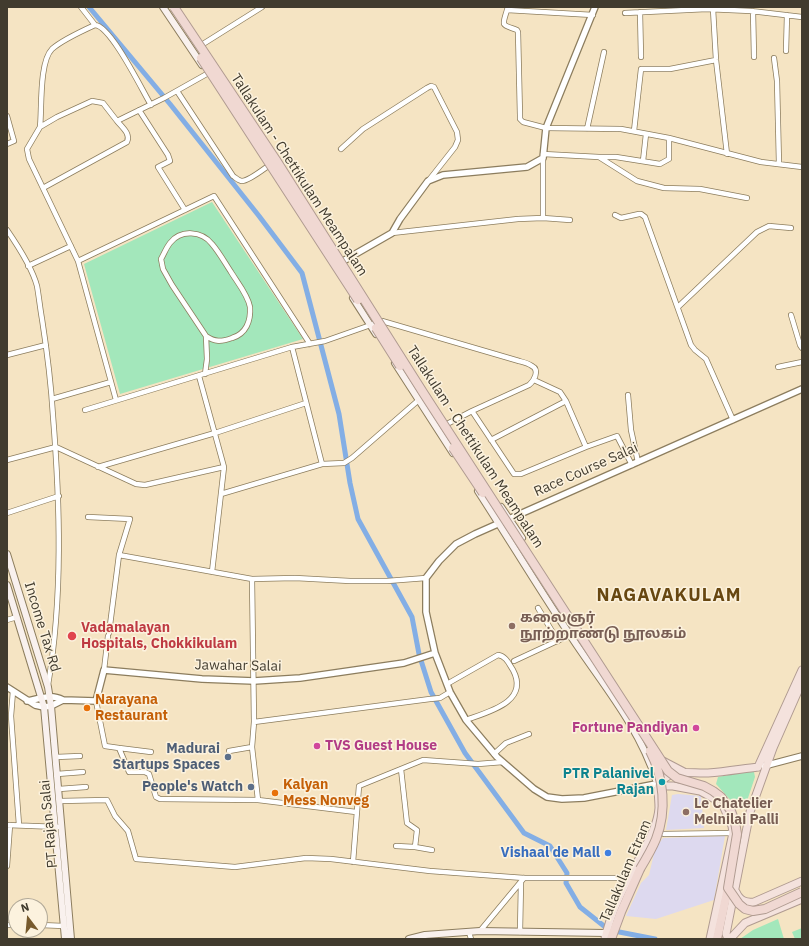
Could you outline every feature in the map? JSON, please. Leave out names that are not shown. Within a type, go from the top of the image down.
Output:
[{"type":"highway","name":"Tallakulam - Chettikulam Meampalam","points":[[168,7],[584,650],[646,743]]},
{"type":"highway","name":"Tallakulam - Chettikulam Meampalam","points":[[174,7],[276,160],[424,394],[668,771],[677,778],[704,786],[713,791],[721,797],[731,811],[737,834],[731,889],[717,939]]},
{"type":"highway","name":"Tallakulam Etram","points":[[610,932],[656,839],[663,810],[662,786],[658,770],[646,743]]},
{"type":"highway","points":[[731,889],[739,904],[745,909],[753,911],[765,909],[802,892]]},
{"type":"main road","points":[[163,7],[643,746],[659,784],[659,809],[656,822],[629,878],[610,932],[480,931],[409,939]]},
{"type":"main road","points":[[178,7],[279,159],[447,424],[652,740],[665,766],[664,777],[667,783],[659,784]]},
{"type":"main road","name":"Income Tax Rd","points":[[7,554],[48,688],[52,706]]},
{"type":"main road","name":"Income Tax Rd","points":[[7,585],[44,707]]},
{"type":"main road","points":[[762,776],[758,767],[802,670]]},
{"type":"main road","points":[[802,682],[800,690],[766,765],[750,812],[731,889],[726,934],[729,939],[745,923],[802,899]]},
{"type":"main road","name":"PT Rajan Salai","points":[[52,706],[60,802],[58,827]]},
{"type":"main road","name":"PT Rajan Salai","points":[[44,707],[71,939]]},
{"type":"main road","points":[[663,760],[676,769],[687,773]]},
{"type":"main road","points":[[664,777],[670,774],[709,773],[758,767]]},
{"type":"main road","points":[[659,784],[700,791],[722,803],[732,826],[733,833],[710,939]]},
{"type":"main road","points":[[731,889],[738,897],[749,903],[802,881]]},
{"type":"main road","name":"PT Rajan Salai","points":[[64,889],[64,939]]},
{"type":"street","points":[[81,7],[95,25],[98,25],[103,29],[121,52],[151,104]]},
{"type":"street","points":[[203,44],[262,7]]},
{"type":"street","points":[[543,218],[543,156],[546,128],[595,7]]},
{"type":"street","points":[[592,16],[507,8],[504,24],[507,27],[517,30],[518,32],[520,120],[522,122],[546,128],[621,129],[669,138],[761,162],[802,167]]},
{"type":"street","points":[[625,13],[705,8],[753,11],[802,17]]},
{"type":"street","points":[[713,9],[716,60],[727,154]]},
{"type":"street","points":[[753,11],[754,57]]},
{"type":"street","points":[[640,12],[640,57]]},
{"type":"street","points":[[786,51],[787,15]]},
{"type":"street","points":[[95,25],[52,49],[49,54],[44,69],[40,127],[27,149],[29,159],[78,261],[116,400]]},
{"type":"street","points":[[587,129],[604,52]]},
{"type":"street","points":[[774,58],[777,81],[779,164]]},
{"type":"street","points":[[634,132],[641,69],[670,69],[716,60]]},
{"type":"street","points":[[117,121],[166,97],[219,67]]},
{"type":"street","points":[[341,149],[363,129],[427,88],[431,86],[434,87],[457,132],[458,140],[455,147],[400,219],[392,233]]},
{"type":"street","points":[[176,91],[233,176],[242,181],[247,180],[279,159]]},
{"type":"street","points":[[40,127],[57,117],[92,101],[103,103],[128,135],[129,139],[127,142],[43,188]]},
{"type":"street","points":[[139,110],[168,155],[170,161],[158,167],[185,210]]},
{"type":"street","points":[[7,116],[14,141],[7,144]]},
{"type":"street","points":[[643,161],[646,134]]},
{"type":"street","points":[[428,182],[443,175],[527,167],[543,156],[616,157],[660,164],[669,159],[669,138]]},
{"type":"street","points":[[599,157],[637,181],[664,188],[700,189],[747,198]]},
{"type":"street","points":[[78,261],[214,196],[310,344]]},
{"type":"street","points":[[615,215],[621,218],[641,214],[645,217],[691,345],[706,359],[733,420]]},
{"type":"street","points":[[332,267],[392,233],[518,219],[543,218],[570,220]]},
{"type":"street","points":[[678,307],[757,232],[769,226],[791,228]]},
{"type":"street","points":[[7,230],[17,244],[36,285],[46,345],[52,399],[59,496],[58,585],[53,656],[48,688]]},
{"type":"street","points":[[204,374],[207,358],[206,336],[172,285],[163,269],[161,259],[170,243],[178,236],[189,233],[205,236],[213,244],[244,292],[250,305],[250,319],[245,332],[234,338],[222,341],[213,341],[206,336]]},
{"type":"street","points":[[28,266],[71,246]]},
{"type":"street","points":[[791,315],[802,348]]},
{"type":"street","points":[[85,410],[292,347],[325,341],[382,321],[532,366],[536,371],[534,380],[529,385],[447,424]]},
{"type":"street","points":[[7,354],[46,345]]},
{"type":"street","points":[[292,347],[322,464]]},
{"type":"street","points":[[778,367],[802,362]]},
{"type":"street","points":[[199,376],[224,467],[212,572]]},
{"type":"street","points":[[534,380],[560,392],[566,401],[586,447]]},
{"type":"street","points":[[52,399],[111,382]]},
{"type":"street","name":"Race Course Salai","points":[[426,578],[438,561],[456,544],[498,522],[632,465],[802,389]]},
{"type":"street","points":[[221,494],[322,464],[344,462],[352,458],[419,400],[428,394]]},
{"type":"street","points":[[628,395],[631,430],[638,462]]},
{"type":"street","points":[[490,440],[566,401]]},
{"type":"street","points":[[98,467],[215,433],[306,403]]},
{"type":"street","points":[[472,411],[511,473],[517,475],[617,436],[632,465]]},
{"type":"street","points":[[7,460],[56,447],[136,484],[145,485],[224,467]]},
{"type":"street","points":[[7,513],[59,496]]},
{"type":"street","points":[[88,517],[130,519],[119,555],[104,670],[96,701],[105,746],[151,752]]},
{"type":"street","points":[[119,555],[252,579],[295,578],[350,581],[394,581],[426,578],[426,612],[435,653],[450,692],[466,720],[494,754],[503,762],[534,789],[547,797],[562,799],[584,798],[659,784]]},
{"type":"street","points":[[252,579],[254,681],[254,722],[252,747],[258,800]]},
{"type":"street","points":[[538,608],[558,641]]},
{"type":"street","points":[[7,620],[17,617]]},
{"type":"street","points":[[514,661],[570,635]]},
{"type":"street","name":"Jawahar Salai","points":[[104,670],[202,679],[254,681],[300,678],[404,663],[435,653]]},
{"type":"street","points":[[447,684],[498,655],[505,658],[513,671],[516,679],[516,690],[514,696],[508,702],[484,714],[466,720]]},
{"type":"street","points":[[7,687],[35,705],[44,707],[52,706],[63,700]]},
{"type":"street","points":[[13,691],[11,716],[19,825]]},
{"type":"street","points":[[254,722],[440,698],[450,692]]},
{"type":"street","points":[[27,701],[50,696],[58,697],[63,700],[96,701]]},
{"type":"street","points":[[494,754],[506,743],[529,734]]},
{"type":"street","points":[[229,751],[252,747]]},
{"type":"street","points":[[119,748],[129,772],[145,772],[148,774],[156,797],[258,800],[356,812]]},
{"type":"street","points":[[56,757],[80,756]]},
{"type":"street","points":[[758,767],[802,756]]},
{"type":"street","points":[[353,862],[359,786],[423,760],[478,764],[503,762]]},
{"type":"street","points":[[402,769],[407,823],[417,830],[415,848]]},
{"type":"street","points":[[57,774],[83,772]]},
{"type":"street","points":[[59,790],[86,787]]},
{"type":"street","points":[[60,802],[107,800],[115,816],[128,830],[136,859],[235,867],[306,858],[522,880],[629,878]]},
{"type":"street","points":[[7,866],[8,825],[58,827]]},
{"type":"street","points":[[664,834],[733,833]]},
{"type":"street","points":[[396,846],[432,850]]},
{"type":"street","points":[[480,931],[522,880]]},
{"type":"street","points":[[520,932],[522,880]]},
{"type":"street","points":[[48,925],[64,926]]},
{"type":"street","points":[[469,932],[471,939]]},
{"type":"shaded area","name":"Le Chatelier Melnilai Palli","points":[[678,794],[701,796],[704,828],[666,830],[672,795]]},
{"type":"shaded area","points":[[725,836],[714,900],[656,919],[626,916],[641,883],[649,875],[655,849],[663,838]]},
{"type":"green space","points":[[212,202],[303,339],[120,394],[84,264]]},
{"type":"green space","points":[[749,771],[754,772],[755,777],[746,804],[733,803],[716,784],[718,777]]},
{"type":"green space","points":[[778,919],[784,939],[740,939],[753,930]]},
{"type":"green space","points":[[802,928],[802,939],[795,939],[792,932]]},
{"type":"waterway","points":[[89,7],[170,104],[302,273],[339,414],[350,483],[358,519],[412,617],[419,654],[431,692],[465,753],[524,833],[550,846],[567,873],[566,883],[580,907],[609,930],[655,939]]},
{"type":"place","name":"கலைஞர் நூற்றாண்டு நூலகம்","points":[[512,626]]},
{"type":"place","name":"Vadamalayan Hospitals, Chokkikulam","points":[[72,636]]},
{"type":"place","name":"Narayana Restaurant","points":[[87,708]]},
{"type":"place","name":"Fortune Pandiyan","points":[[696,728]]},
{"type":"place","name":"TVS Guest House","points":[[317,746]]},
{"type":"place","name":"Madurai Startups Spaces","points":[[228,757]]},
{"type":"place","name":"PTR Palanivel Rajan","points":[[662,782]]},
{"type":"place","name":"People's Watch","points":[[251,787]]},
{"type":"place","name":"Kalyan Mess Nonveg","points":[[275,793]]},
{"type":"place","name":"Le Chatelier Melnilai Palli","points":[[686,812]]},
{"type":"place","name":"Vishaal de Mall","points":[[608,853]]},
{"type":"district","name":"NAGAVAKULAM","points":[[669,596]]}]
